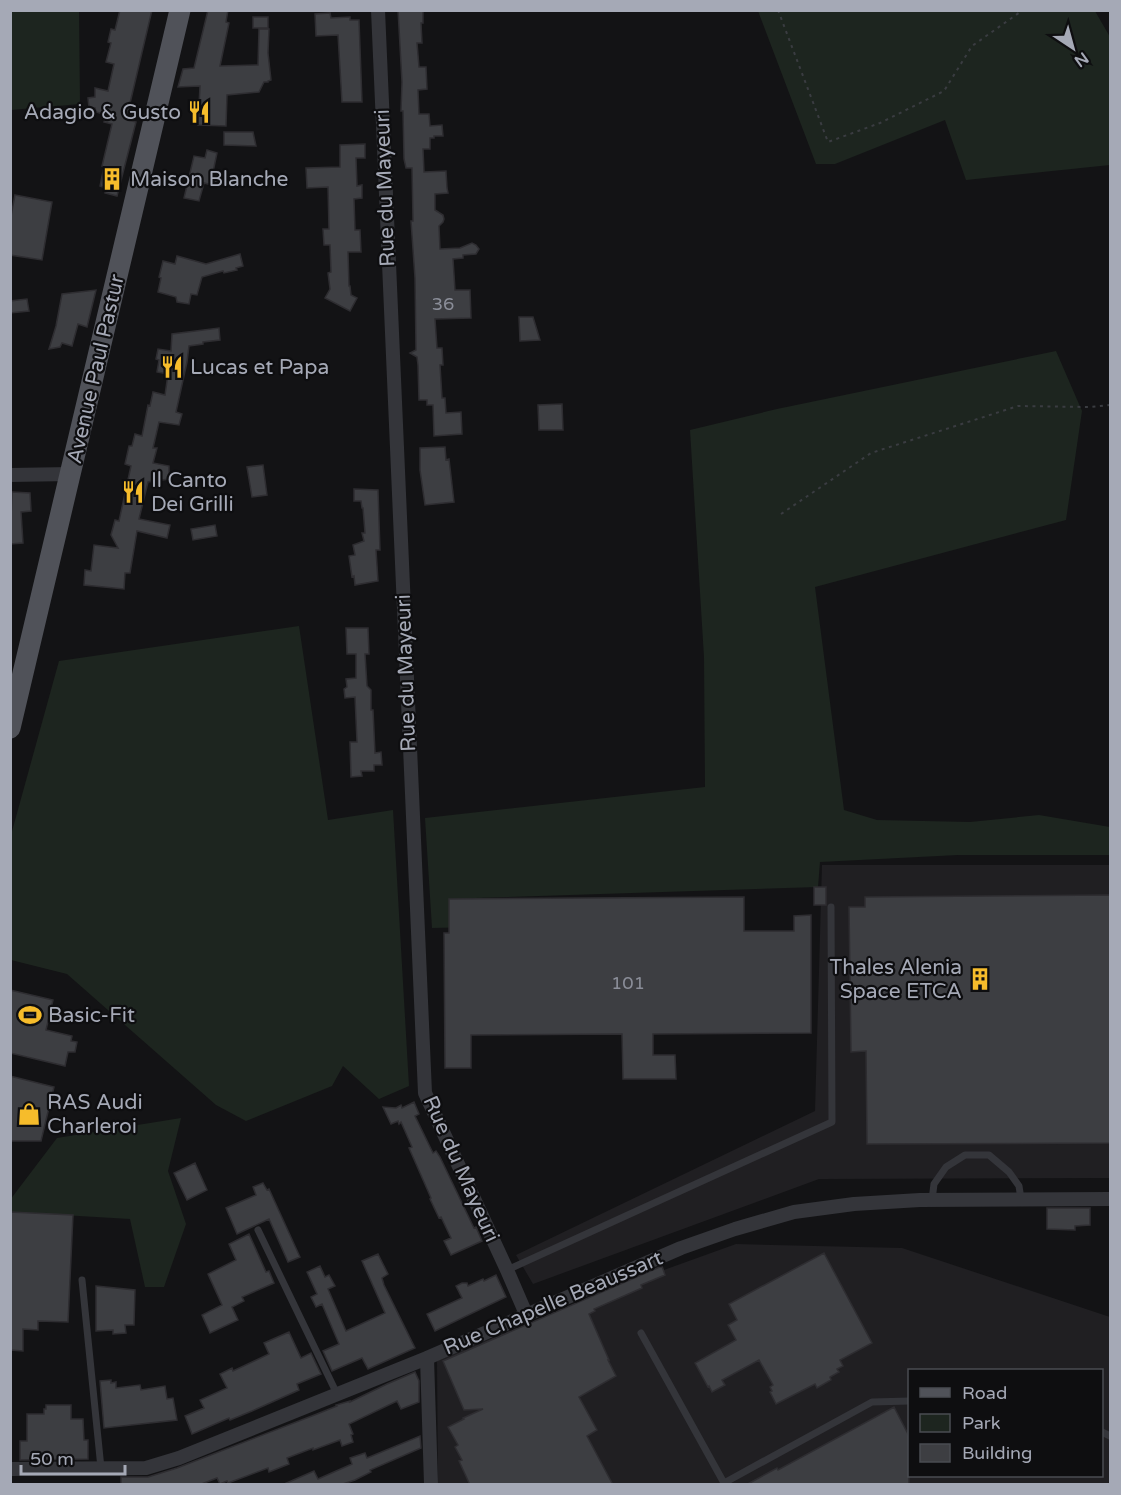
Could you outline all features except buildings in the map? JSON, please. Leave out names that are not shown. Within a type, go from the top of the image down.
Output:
[{"type":"main road","name":"Avenue Paul Pastur","points":[[10,728],[180,10]]},
{"type":"street","name":"Rue du Mayeuri","points":[[378,10],[425,1094],[526,1314]]},
{"type":"street","points":[[10,475],[71,474]]},
{"type":"street","name":"Rue Chapelle Beaussart","points":[[10,1469],[146,1468],[179,1458],[427,1358],[681,1248],[794,1212],[854,1204],[932,1200],[1110,1197]]},
{"type":"street","points":[[427,1358],[432,1485]]},
{"type":"lane","points":[[507,1270],[832,1122],[831,906]]},
{"type":"lane","points":[[932,1200],[934,1184],[946,1167],[965,1155],[988,1155],[1009,1172],[1019,1186],[1021,1199]]},
{"type":"lane","points":[[258,1230],[337,1394]]},
{"type":"lane","points":[[82,1280],[101,1468]]},
{"type":"lane","points":[[641,1332],[725,1484],[872,1402],[908,1401]]},
{"type":"path","points":[[778,10],[828,142],[880,123],[944,91],[972,46],[1023,10]]},
{"type":"path","points":[[781,514],[871,453],[1018,406],[1110,405]]},
{"type":"shaded area","name":"Thales Alenia Space ETCA","points":[[822,865],[1110,865],[1110,1178],[819,1179],[533,1284],[516,1255],[815,1111]]},
{"type":"shaded area","points":[[736,1244],[902,1248],[1110,1317],[1110,1484],[438,1484],[437,1361],[600,1293]]},
{"type":"green space","points":[[11,10],[79,11],[80,104],[11,110]]},
{"type":"green space","points":[[758,11],[1095,11],[1110,37],[1110,165],[966,180],[945,120],[835,164],[816,164]]},
{"type":"green space","points":[[1056,351],[1082,411],[1066,520],[815,587],[844,810],[877,820],[970,822],[1039,815],[1110,827],[1110,855],[958,855],[820,862],[818,887],[476,898],[474,927],[432,928],[425,818],[705,787],[704,657],[690,430],[777,409]]},
{"type":"green space","points":[[299,626],[328,820],[393,810],[409,1086],[379,1099],[343,1066],[332,1086],[246,1121],[216,1105],[67,974],[11,960],[11,835],[59,661]]},
{"type":"green space","points":[[181,1118],[168,1171],[186,1224],[164,1287],[145,1287],[130,1219],[11,1212],[10,1200],[57,1138]]},
{"type":"place","name":"Adagio & Gusto","points":[[199,112]]},
{"type":"place","name":"Maison Blanche","points":[[112,179]]},
{"type":"place","name":"Lucas et Papa","points":[[172,367]]},
{"type":"place","name":"Il Canto Dei Grilli","points":[[133,492]]},
{"type":"place","name":"Thales Alenia Space ETCA","points":[[980,979]]},
{"type":"place","name":"Basic-Fit","points":[[30,1015]]},
{"type":"place","name":"RAS Audi Charleroi","points":[[29,1114]]}]
